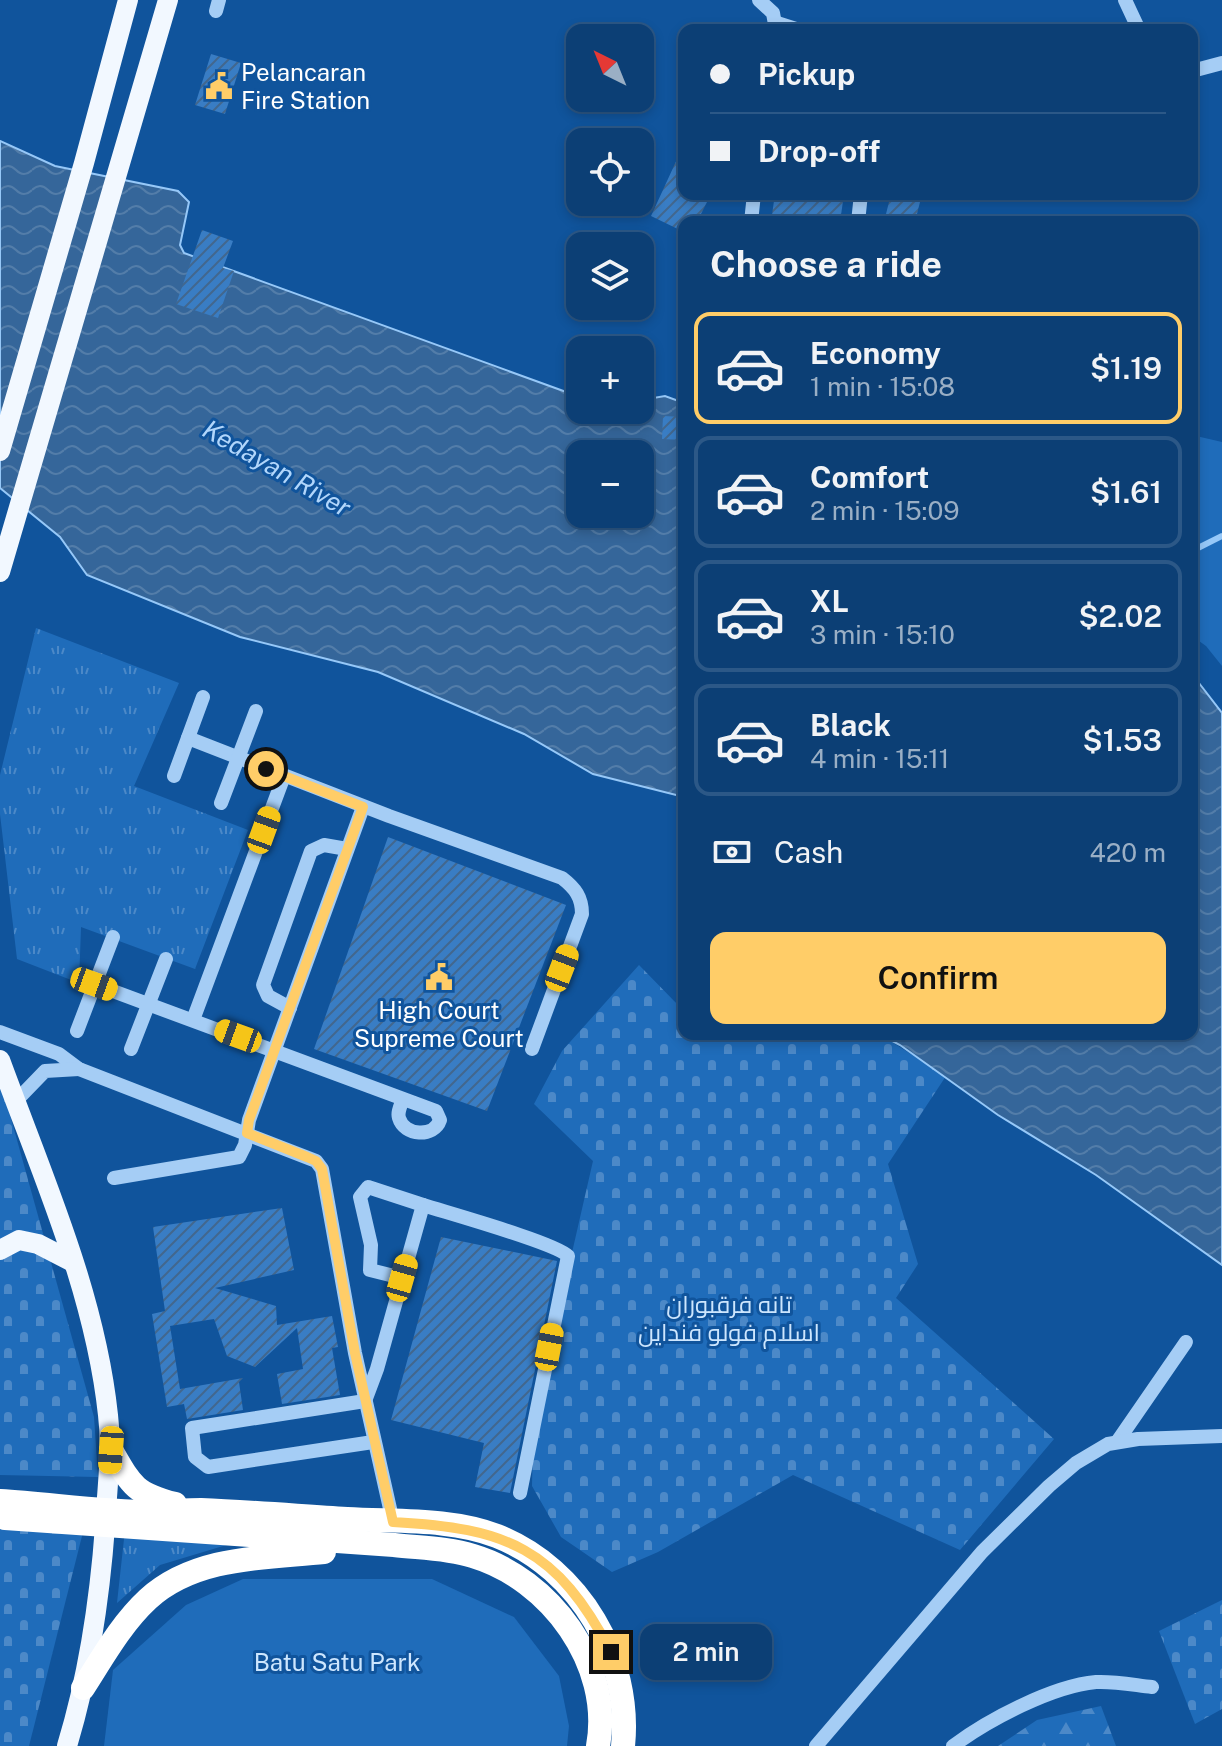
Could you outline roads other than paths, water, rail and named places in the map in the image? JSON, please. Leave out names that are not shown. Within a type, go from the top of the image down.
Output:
[{"type":"highway","points":[[111,1450],[130,1483],[149,1498],[197,1510],[394,1534],[474,1556],[506,1569],[529,1583],[556,1610],[573,1633],[591,1670],[598,1704],[598,1746]]},
{"type":"highway","points":[[0,1501],[106,1517],[197,1510]]},
{"type":"highway","points":[[0,1517],[106,1517],[394,1534]]},
{"type":"highway","points":[[83,1688],[127,1622],[149,1598],[190,1573],[221,1562],[448,1525],[496,1536],[537,1557],[567,1584],[593,1618],[611,1652],[623,1700],[623,1746]]},
{"type":"main road","points":[[0,451],[128,0]]},
{"type":"main road","points":[[0,572],[168,0]]},
{"type":"main road","points":[[0,1060],[51,1193],[86,1303],[108,1413],[111,1450],[100,1592],[83,1688],[67,1746]]},
{"type":"main road","points":[[0,1250],[19,1240],[38,1244],[73,1262]]},
{"type":"street","points":[[759,0],[773,13],[776,24]]},
{"type":"street","points":[[1125,0],[1136,24]]},
{"type":"street","points":[[1198,69],[1222,63]]},
{"type":"street","points":[[174,776],[203,697]]},
{"type":"street","points":[[221,803],[256,711]]},
{"type":"street","points":[[188,738],[363,807],[562,878],[578,893],[582,914],[532,1049]]},
{"type":"street","points":[[193,1020],[284,776]]},
{"type":"street","points":[[114,1178],[239,1157],[249,1120],[363,807]]},
{"type":"street","points":[[290,1008],[268,996],[263,985],[311,851],[324,845],[347,849]]},
{"type":"street","points":[[77,1031],[113,937]]},
{"type":"street","points":[[131,1049],[166,959]]},
{"type":"street","points":[[94,984],[403,1099]]},
{"type":"street","points":[[0,1032],[59,1054],[79,1069],[316,1161],[322,1169],[373,1442],[394,1534]]},
{"type":"street","points":[[15,1102],[45,1071],[79,1069]]},
{"type":"street","points":[[370,1270],[371,1245],[360,1197],[368,1187],[542,1243],[568,1256],[520,1493]]},
{"type":"street","points":[[365,1401],[377,1369],[423,1205]]},
{"type":"street","points":[[341,1276],[370,1270],[402,1278]]},
{"type":"street","points":[[1117,1442],[1186,1342]]},
{"type":"street","points":[[365,1401],[192,1428],[195,1457],[208,1467],[373,1442]]},
{"type":"street","points":[[816,1746],[993,1541],[1076,1463],[1117,1442],[1222,1436]]},
{"type":"street","points":[[953,1746],[1058,1689],[1097,1682],[1152,1687]]},
{"type":"water","name":"Kedayan River","points":[[0,141],[55,166],[178,191],[189,202],[180,245],[184,253],[566,392],[566,424],[654,424],[654,398],[665,396],[678,401],[678,795],[593,774],[524,734],[378,672],[240,637],[87,575],[60,537],[0,488]]},
{"type":"water","points":[[1198,682],[1222,713],[1222,1265],[1096,1175],[998,1115],[890,1040],[1198,1040]]},
{"type":"waterway","points":[[1198,548],[1222,536]]},
{"type":"place","name":"Pelancaran Fire Station","points":[[219,86]]},
{"type":"place","name":"High Court Supreme Court","points":[[439,977]]},
{"type":"park label","name":"تانه فرقبوران اسلام فولو فنداين","points":[[729,1318]]},
{"type":"park label","name":"Batu Satu Park","points":[[337,1662]]}]
